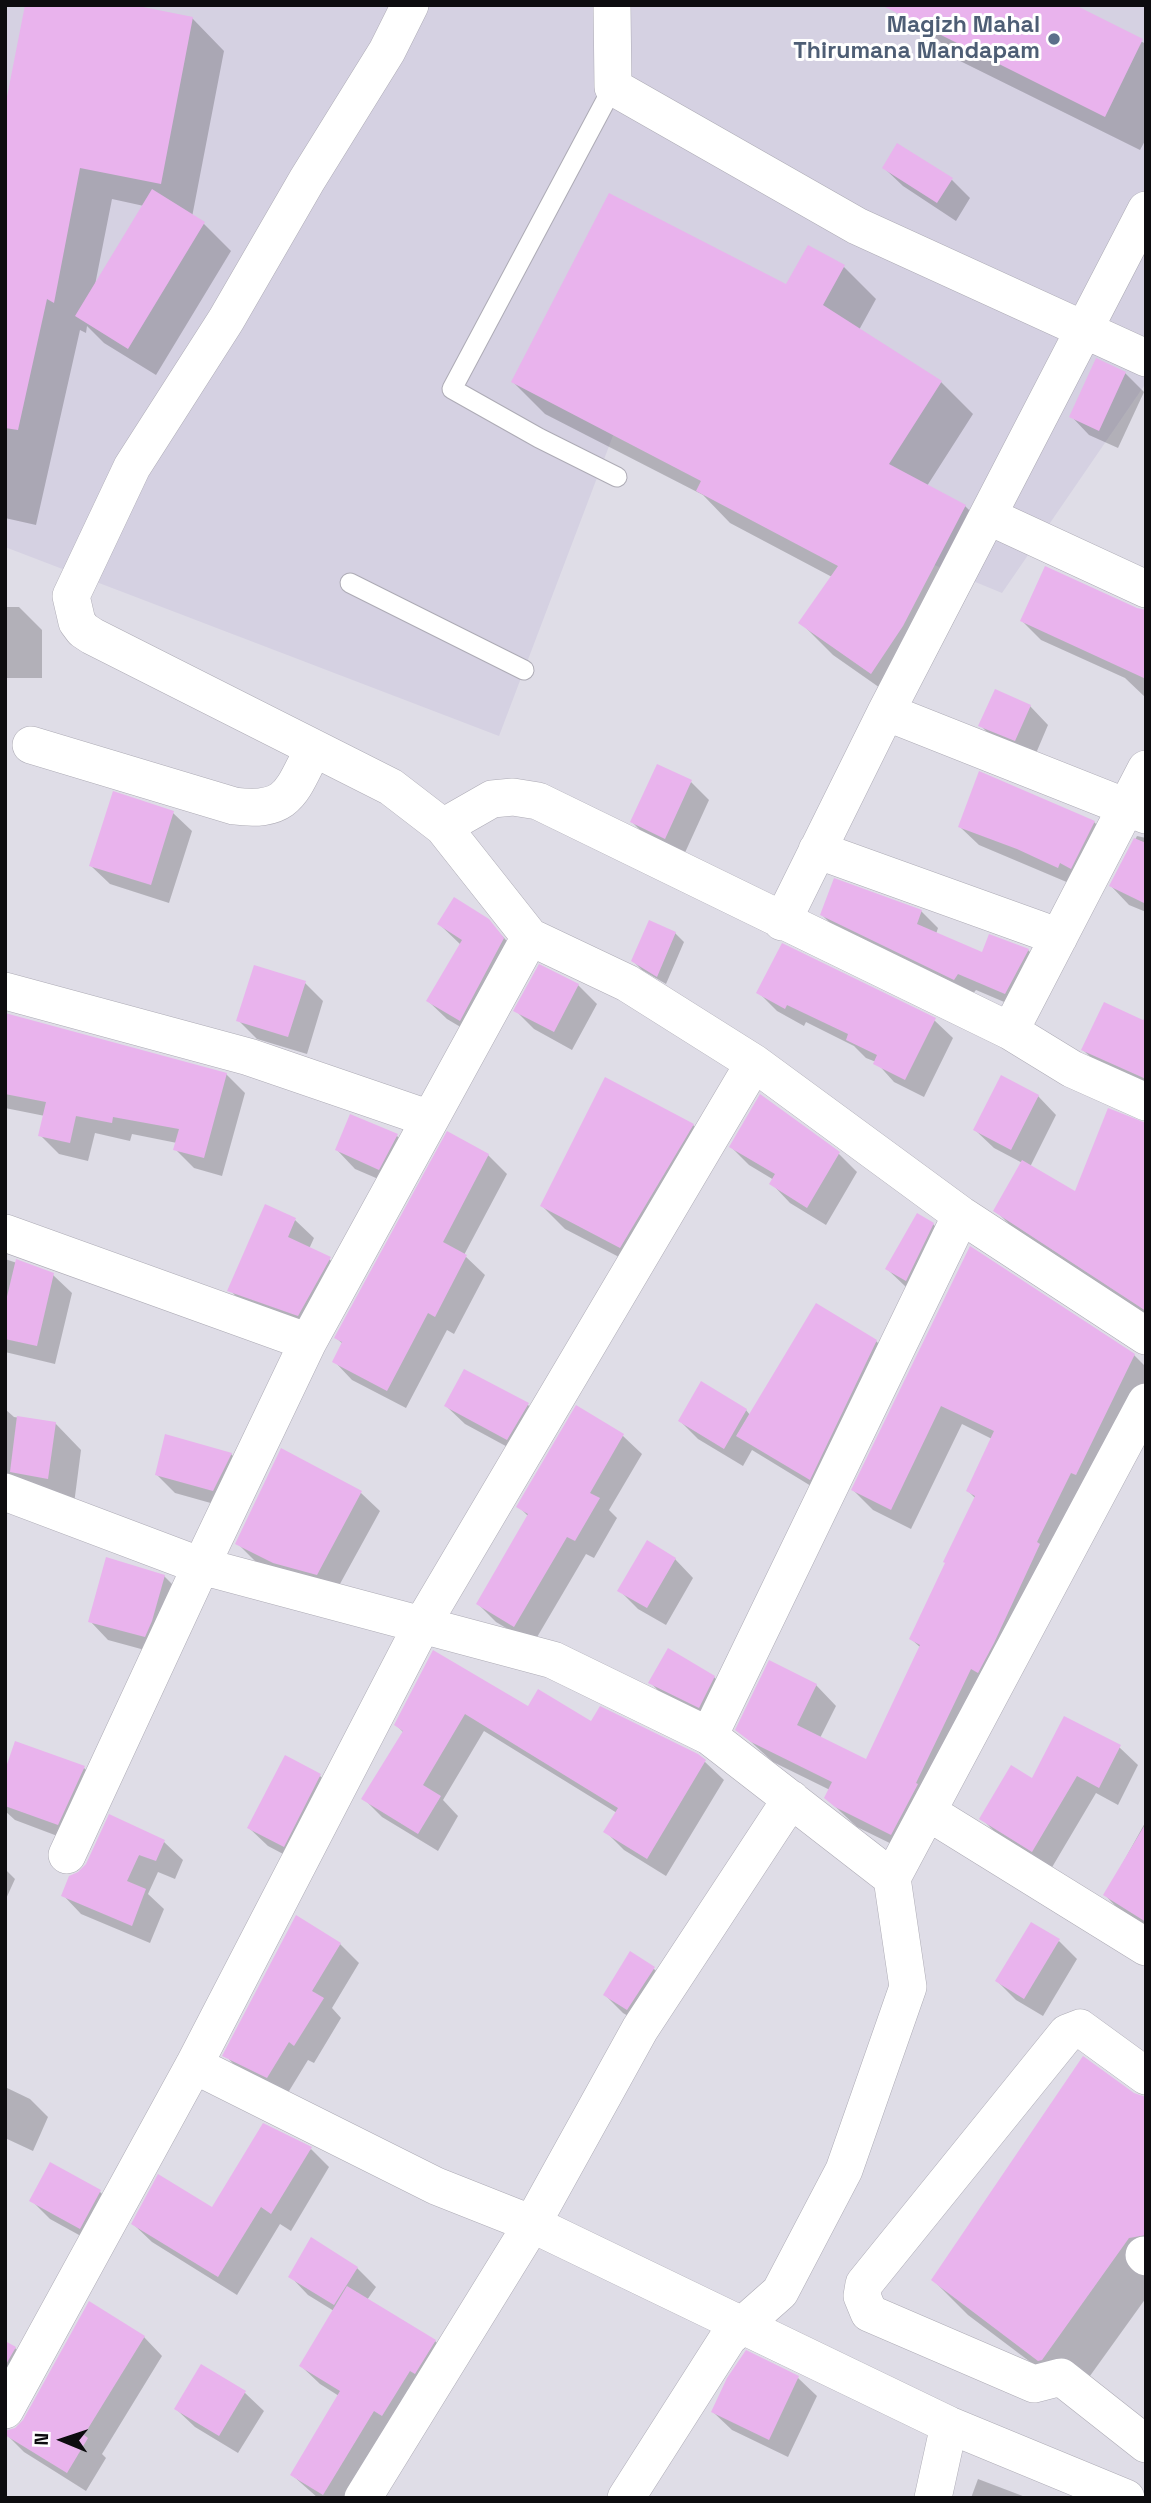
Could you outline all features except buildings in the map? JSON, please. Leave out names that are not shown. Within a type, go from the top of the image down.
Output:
[{"type":"street","points":[[410,5],[387,51],[307,180],[226,320],[132,467],[71,596],[77,622],[92,636],[391,787],[443,827],[530,937],[627,983],[754,1063],[961,1215],[1146,1336]]},
{"type":"street","points":[[612,5],[613,86],[857,226],[1146,358]]},
{"type":"street","points":[[782,922],[887,712],[1146,210]]},
{"type":"street","points":[[988,516],[1146,589]]},
{"type":"street","points":[[887,712],[1136,810]]},
{"type":"street","points":[[31,745],[234,806],[256,809],[277,803],[289,794],[314,748]]},
{"type":"street","points":[[1010,1031],[1059,937],[1136,810],[1146,769]]},
{"type":"street","points":[[443,827],[492,799],[513,797],[538,801],[1010,1031],[1072,1069],[1146,1102]]},
{"type":"street","points":[[817,850],[1059,937]]},
{"type":"street","points":[[67,1855],[308,1342],[530,937]]},
{"type":"street","points":[[5,991],[249,1057],[430,1119]]},
{"type":"street","points":[[5,2410],[194,2065],[423,1623],[754,1063]]},
{"type":"street","points":[[709,1736],[961,1215]]},
{"type":"street","points":[[5,1233],[308,1342]]},
{"type":"street","points":[[626,2498],[728,2338],[780,2292],[844,2170],[908,1987],[892,1878],[1146,1402]]},
{"type":"street","points":[[5,1492],[201,1566],[423,1623],[553,1660],[709,1736],[892,1878]]},
{"type":"street","points":[[363,2498],[532,2224],[640,2029],[790,1799]]},
{"type":"street","points":[[928,1812],[1146,1947]]},
{"type":"street","points":[[1146,2076],[1080,2028],[1067,2033],[864,2284],[862,2296],[869,2313],[1034,2384],[1061,2377],[1146,2444]]},
{"type":"street","points":[[194,2065],[436,2186],[532,2224],[949,2425],[1126,2498]]},
{"type":"street","points":[[933,2498],[949,2425]]},
{"type":"lane","points":[[613,86],[452,389],[539,438],[617,477]]},
{"type":"lane","points":[[350,583],[524,670]]},
{"type":"shaded area","points":[[5,5],[1146,5],[1146,383],[1002,593],[614,433],[499,736],[5,547]]},
{"type":"place","name":"Magizh Mahal Thirumana Mandapam","points":[[1054,39]]}]
